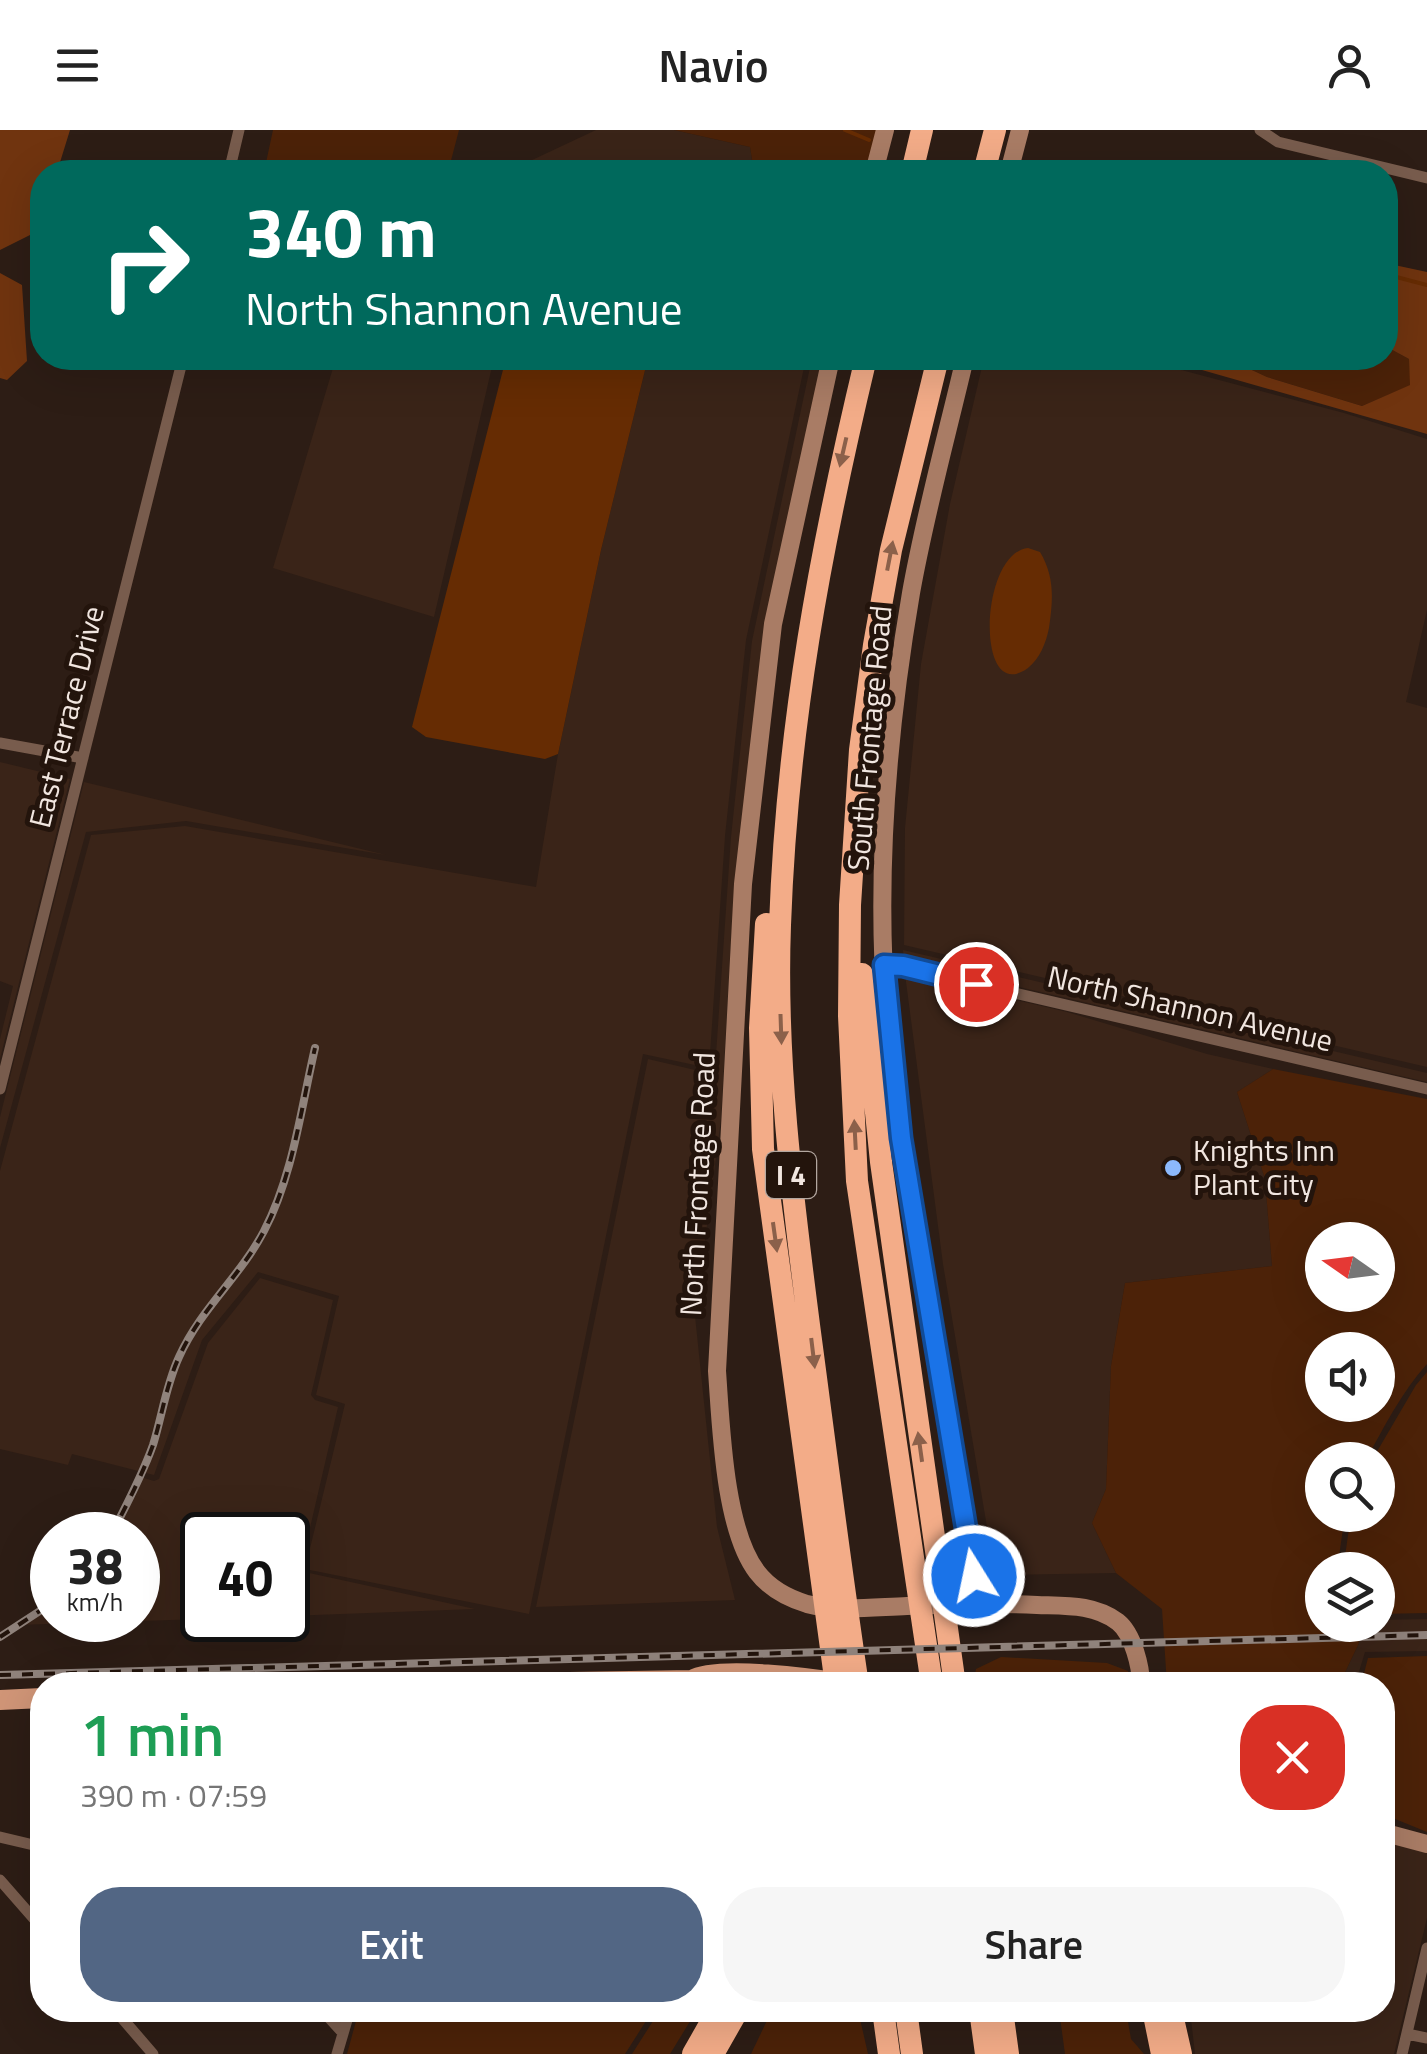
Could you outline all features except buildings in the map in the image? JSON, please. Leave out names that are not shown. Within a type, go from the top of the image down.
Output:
[{"type":"highway","points":[[915,160],[922,130]]},
{"type":"highway","points":[[987,160],[995,130]]},
{"type":"highway","points":[[838,1672],[828,1554],[763,1148],[760,1028],[768,895],[788,792],[807,629],[863,370]]},
{"type":"highway","name":"I 4","points":[[931,1672],[923,1543],[857,1182],[849,1016],[852,860],[860,750],[874,644],[896,531],[935,370]]},
{"type":"highway","points":[[923,1543],[952,1672]]},
{"type":"highway","points":[[693,2054],[711,2022]]},
{"type":"highway","points":[[713,2054],[731,2022]]},
{"type":"highway","points":[[885,2022],[889,2054]]},
{"type":"highway","points":[[908,2022],[912,2054]]},
{"type":"highway","points":[[982,2022],[986,2054]]},
{"type":"highway","points":[[1004,2022],[1008,2054]]},
{"type":"highway","points":[[1155,2022],[1162,2054]]},
{"type":"highway","points":[[1174,2022],[1181,2054]]},
{"type":"main road","points":[[0,1700],[30,1699]]},
{"type":"street","points":[[232,160],[239,130]]},
{"type":"street","points":[[877,160],[885,130]]},
{"type":"street","points":[[1012,160],[1020,130]]},
{"type":"street","points":[[1260,130],[1278,142],[1352,160]]},
{"type":"street","points":[[1398,171],[1427,178]]},
{"type":"street","name":"East Terrace Drive","points":[[0,1089],[179,370]]},
{"type":"street","name":"North Frontage Road","points":[[828,370],[773,624],[742,884],[717,1371],[732,1505],[754,1569],[785,1597],[812,1606],[1083,1606],[1120,1623],[1132,1643],[1138,1672]]},
{"type":"street","name":"South Frontage Road","points":[[962,370],[912,590],[898,687],[888,769],[884,965],[901,1138],[978,1603]]},
{"type":"street","points":[[0,743],[82,758]]},
{"type":"street","name":"North Shannon Avenue","points":[[884,965],[903,966],[1427,1088]]},
{"type":"street","points":[[1395,1835],[1427,1844]]},
{"type":"street","points":[[0,1837],[30,1845]]},
{"type":"street","points":[[0,1880],[30,1914]]},
{"type":"street","points":[[1402,2054],[1427,1948]]},
{"type":"street","points":[[125,2022],[154,2054]]},
{"type":"street","points":[[333,2022],[343,2033]]},
{"type":"street","points":[[337,2054],[346,2022]]},
{"type":"street","points":[[1406,2034],[1427,2038]]},
{"type":"shaded area","points":[[0,130],[70,130],[61,160],[30,160],[30,235],[0,250]]},
{"type":"shaded area","points":[[273,130],[459,130],[451,160],[267,160]]},
{"type":"shaded area","points":[[596,130],[674,130],[750,147],[752,160],[532,160]]},
{"type":"shaded area","points":[[674,130],[878,130],[870,160],[752,160],[750,147]]},
{"type":"shaded area","points":[[1398,266],[1427,272],[1427,434],[1202,370],[1252,370],[1362,406],[1410,385],[1409,359],[1398,353]]},
{"type":"shaded area","points":[[0,273],[22,285],[27,361],[7,380],[0,378]]},
{"type":"shaded area","points":[[1398,353],[1409,359],[1411,385],[1362,406],[1252,370],[1398,370]]},
{"type":"shaded area","points":[[332,370],[491,370],[434,617],[273,568]]},
{"type":"shaded area","points":[[503,370],[645,370],[601,550],[558,754],[545,759],[426,737],[412,727]]},
{"type":"shaded area","points":[[645,370],[803,370],[746,640],[725,836],[709,1068],[643,1054],[529,1614],[310,1570],[310,1548],[345,1404],[316,1395],[339,1296],[258,1272],[202,1340],[154,1475],[72,1454],[68,1465],[0,1449],[0,1171],[91,835],[185,826],[536,887],[558,754],[601,550]]},
{"type":"shaded area","points":[[809,370],[821,370],[766,623],[731,940],[721,1119],[695,1316],[717,1527],[735,1600],[536,1607],[648,1059],[708,1073],[715,1069],[731,837],[752,641]]},
{"type":"shaded area","points":[[981,370],[1181,370],[1427,439],[1427,610],[1406,702],[1427,708],[1427,1067],[904,945],[905,828],[921,664],[950,504]]},
{"type":"shaded area","points":[[1028,548],[1040,552],[1048,570],[1052,598],[1049,628],[1036,660],[1028,668],[1011,674],[999,666],[992,648],[992,598],[1000,574],[1012,556]]},
{"type":"shaded area","points":[[0,762],[70,779],[0,1059],[0,1039],[13,986],[0,981]]},
{"type":"shaded area","points":[[84,782],[386,855],[186,821],[86,832],[0,1148],[0,1117]]},
{"type":"shaded area","points":[[903,950],[1427,1073],[1427,1082],[904,960]]},
{"type":"shaded area","points":[[905,974],[1067,1012],[1207,1054],[1273,1069],[1237,1092],[1265,1179],[1272,1266],[1125,1283],[1111,1366],[1106,1489],[1092,1523],[1116,1573],[995,1575],[943,1264]]},
{"type":"shaded area","points":[[1273,1069],[1427,1099],[1427,1364],[1395,1409],[1395,1332],[1305,1332],[1305,1422],[1387,1422],[1376,1442],[1305,1442],[1305,1532],[1343,1532],[1340,1552],[1305,1552],[1305,1642],[1359,1643],[1345,1672],[1166,1672],[1162,1609],[1116,1573],[1092,1523],[1106,1489],[1111,1366],[1125,1283],[1272,1266],[1265,1179],[1237,1092]]},
{"type":"shaded area","points":[[260,1278],[333,1300],[311,1395],[338,1407],[310,1528],[310,1512],[180,1512],[180,1620],[160,1620],[160,1512],[119,1512],[137,1476],[159,1479],[208,1343]]},
{"type":"shaded area","points":[[1427,1372],[1427,1613],[1395,1614],[1395,1552],[1346,1552],[1349,1532],[1395,1532],[1395,1442],[1383,1442]]},
{"type":"shaded area","points":[[310,1573],[475,1609],[310,1615]]},
{"type":"shaded area","points":[[1427,1619],[1427,1651],[1365,1652],[1359,1672],[1345,1672],[1359,1643],[1395,1642],[1395,1620]]},
{"type":"shaded area","points":[[1427,1656],[1427,1832],[1395,1819],[1395,1672],[1364,1672],[1368,1658]]},
{"type":"shaded area","points":[[1001,1657],[1107,1663],[1128,1672],[975,1672]]},
{"type":"shaded area","points":[[1395,1842],[1427,1851],[1427,1918],[1394,2054],[1195,2054],[1191,2022],[1395,2022]]},
{"type":"shaded area","points":[[356,2022],[645,2022],[625,2054],[347,2054]]},
{"type":"shaded area","points":[[652,2022],[690,2022],[670,2054],[632,2054]]},
{"type":"shaded area","points":[[766,2022],[861,2022],[868,2054],[751,2054]]},
{"type":"shaded area","points":[[1061,2022],[1128,2022],[1131,2039],[1144,2054],[1065,2054]]},
{"type":"waterway","points":[[845,130],[869,140]]},
{"type":"waterway","points":[[1398,277],[1427,285]]},
{"type":"railway","points":[[123,1512],[149,1457],[179,1357],[198,1323],[254,1248],[274,1210],[295,1141],[315,1048]]},
{"type":"railway","points":[[0,1637],[30,1617]]},
{"type":"railway","points":[[107,1672],[1427,1635]]},
{"type":"railway","points":[[0,1675],[30,1674]]},
{"type":"place","name":"Knights Inn Plant City","points":[[1173,1168]]},
{"type":"route","points":[[974,1576],[901,1138],[884,965],[976,984]]}]
